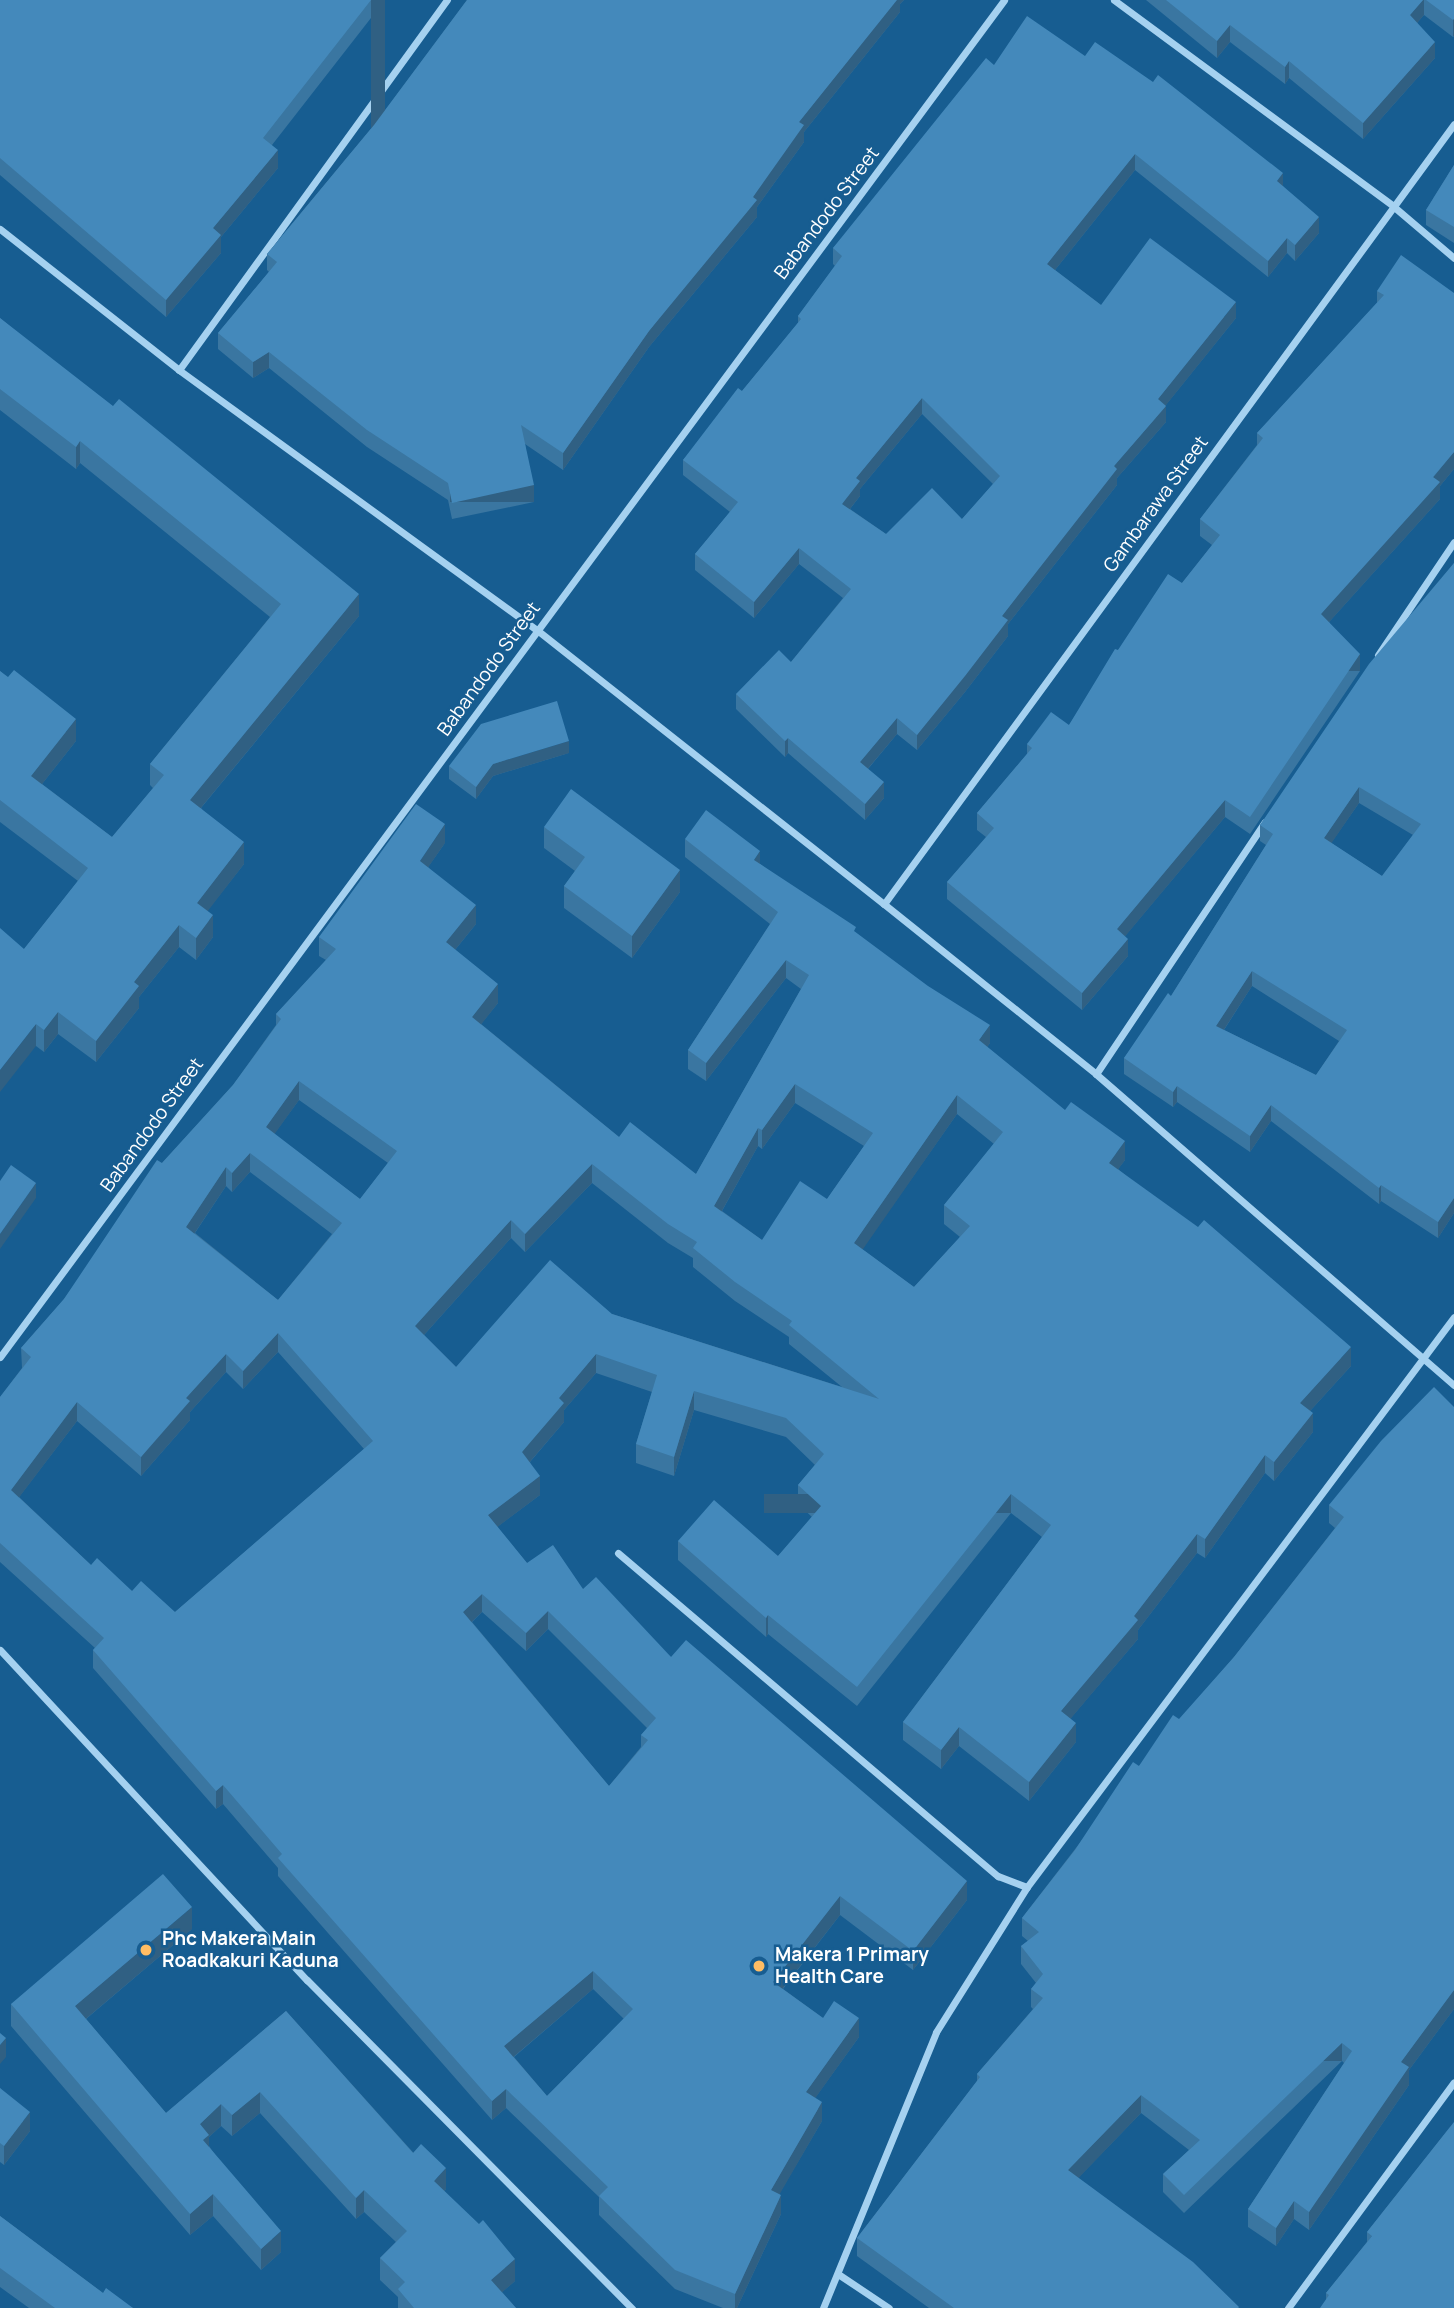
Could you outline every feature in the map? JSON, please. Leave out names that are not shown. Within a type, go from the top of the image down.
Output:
[{"type":"street","points":[[179,370],[447,0]]},
{"type":"street","name":"Babandodo Street","points":[[0,1357],[1004,0]]},
{"type":"street","points":[[1114,0],[1392,206],[1454,258]]},
{"type":"street","name":"Gambarawa Street","points":[[884,904],[1454,124]]},
{"type":"street","points":[[0,229],[179,370],[537,630],[884,904],[1096,1073],[1422,1361],[1454,1385]]},
{"type":"street","points":[[1368,669],[1454,542]]},
{"type":"street","points":[[1096,1073],[1275,808]]},
{"type":"street","points":[[823,2308],[936,2032],[1027,1886],[1454,1317]]},
{"type":"street","points":[[618,1553],[998,1876],[1027,1886]]},
{"type":"street","points":[[0,1650],[307,1980],[632,2308]]},
{"type":"street","points":[[1288,2308],[1454,2082]]},
{"type":"street","points":[[838,2274],[889,2308]]},
{"type":"building","points":[[0,0],[371,0],[263,138],[278,150],[213,228],[221,235],[166,300],[0,158]]},
{"type":"building","points":[[467,0],[897,0],[799,122],[804,125],[753,197],[757,200],[649,331],[563,453],[521,425],[534,485],[452,503],[448,483],[367,430],[269,352],[253,362],[218,333],[277,262],[267,254],[374,125]]},
{"type":"building","points":[[1166,0],[1423,0],[1410,15],[1435,42],[1363,123],[1289,61],[1285,67],[1230,25],[1217,41]]},
{"type":"building","points":[[1426,0],[1454,0],[1454,19],[1453,20]]},
{"type":"building","points":[[1027,16],[1085,56],[1095,42],[1153,82],[1158,75],[1283,173],[1277,181],[1319,217],[1295,245],[1287,238],[1268,261],[1135,154],[1047,264],[1101,305],[1150,238],[1236,302],[1158,399],[1166,406],[1114,466],[1117,469],[1002,616],[1008,620],[917,735],[897,718],[860,762],[884,782],[865,804],[788,738],[785,741],[736,694],[779,650],[791,662],[851,589],[799,548],[754,602],[695,554],[738,502],[683,460],[738,388],[742,391],[801,319],[798,316],[842,256],[833,248],[986,58],[994,65]],"holes":[[[922,398],[1000,476],[962,519],[932,488],[886,534],[842,504],[860,481],[856,478]]]},
{"type":"building","points":[[1454,165],[1454,227],[1426,210]]},
{"type":"building","points":[[1401,255],[1454,293],[1454,452],[1433,477],[1440,482],[1321,614],[1360,654],[1250,817],[1225,800],[1117,929],[1128,939],[1082,993],[947,882],[994,828],[977,813],[1032,748],[1027,744],[1051,712],[1069,725],[1115,649],[1118,650],[1168,574],[1182,583],[1220,535],[1200,519],[1263,438],[1257,433],[1384,295],[1377,291]]},
{"type":"building","points":[[0,318],[113,406],[119,399],[359,594],[190,800],[244,842],[197,903],[213,915],[196,938],[179,925],[134,982],[139,986],[96,1041],[58,1012],[44,1030],[36,1024],[0,1070],[0,928],[24,949],[88,868],[0,800],[0,671],[8,677],[14,670],[76,719],[31,776],[112,837],[164,775],[150,764],[281,604],[80,441],[76,447],[0,389]]},
{"type":"building","points":[[1454,563],[1454,1198],[1438,1222],[1381,1185],[1379,1188],[1271,1105],[1250,1136],[1177,1086],[1173,1092],[1124,1058],[1168,993],[1171,996],[1273,834],[1260,825],[1369,664]],"holes":[[[1359,787],[1421,824],[1382,876],[1324,838]],[[1252,971],[1347,1030],[1316,1075],[1216,1026]]]},
{"type":"building","points":[[557,701],[569,741],[493,764],[476,787],[449,766],[481,724]]},
{"type":"building","points":[[571,789],[680,870],[632,936],[564,886],[585,857],[544,827]]},
{"type":"building","points":[[416,804],[445,824],[420,861],[476,905],[446,942],[498,984],[472,1017],[619,1137],[630,1122],[696,1174],[809,975],[786,960],[706,1063],[688,1050],[778,912],[685,839],[706,810],[760,851],[754,860],[856,927],[854,931],[928,986],[990,1025],[979,1040],[1065,1110],[1071,1102],[1125,1141],[1109,1163],[1198,1227],[1204,1220],[1351,1347],[1300,1403],[1313,1413],[1274,1462],[1265,1455],[1205,1539],[1197,1534],[1134,1616],[1138,1620],[1061,1711],[1076,1723],[1029,1782],[959,1727],[941,1750],[903,1722],[1051,1525],[1011,1494],[857,1687],[768,1615],[766,1618],[678,1541],[714,1500],[778,1556],[821,1506],[798,1485],[824,1454],[786,1418],[694,1391],[674,1457],[636,1444],[657,1375],[596,1354],[559,1398],[564,1403],[522,1452],[540,1476],[488,1515],[527,1563],[553,1545],[583,1589],[596,1577],[671,1657],[686,1640],[967,1881],[913,1951],[840,1896],[773,1982],[823,2018],[834,2001],[859,2018],[806,2092],[822,2102],[771,2190],[781,2195],[735,2294],[675,2270],[599,2196],[608,2187],[506,2089],[492,2101],[278,1858],[282,1854],[223,1785],[216,1791],[93,1650],[104,1638],[0,1543],[0,1397],[31,1357],[21,1348],[64,1299],[157,1160],[162,1163],[233,1085],[281,1019],[276,1014],[336,949],[319,937]],"holes":[[[299,1081],[397,1151],[360,1199],[266,1127]],[[795,1084],[873,1133],[827,1199],[800,1181],[762,1240],[714,1206],[758,1128],[762,1130]],[[957,1095],[1003,1132],[944,1205],[970,1226],[914,1287],[854,1243]],[[250,1153],[342,1223],[278,1300],[186,1227],[226,1167],[232,1173]],[[592,1164],[668,1224],[697,1242],[693,1248],[735,1282],[792,1321],[789,1325],[879,1399],[612,1314],[550,1260],[456,1367],[415,1326],[511,1220],[525,1234]],[[278,1333],[373,1441],[175,1612],[141,1581],[132,1591],[97,1558],[91,1565],[11,1490],[77,1402],[141,1457],[190,1401],[186,1398],[226,1354],[243,1371]],[[482,1594],[526,1633],[548,1611],[656,1718],[641,1735],[648,1740],[609,1786],[463,1612]],[[593,1971],[633,2009],[547,2096],[504,2046]]]},
{"type":"building","points":[[11,1165],[36,1183],[0,1234],[0,1181]]},
{"type":"building","points":[[1434,1387],[1454,1407],[1454,1990],[1401,2062],[1409,2067],[1309,2212],[1294,2201],[1276,2228],[1248,2209],[1352,2051],[1342,2043],[1184,2195],[1163,2174],[1200,2140],[1141,2095],[1068,2170],[1193,2262],[1238,2308],[954,2308],[857,2238],[980,2077],[977,2074],[1043,1998],[1031,1989],[1043,1974],[1021,1946],[1039,1932],[1022,1918],[1075,1850],[1133,1762],[1139,1766],[1173,1715],[1179,1719],[1234,1657],[1344,1517],[1329,1505],[1381,1441]]},
{"type":"building","points":[[163,1874],[192,1907],[75,2006],[166,2113],[286,2011],[413,2153],[421,2144],[446,2168],[434,2181],[479,2224],[483,2220],[515,2259],[491,2280],[516,2308],[414,2308],[398,2289],[405,2282],[380,2258],[407,2231],[364,2190],[356,2198],[260,2092],[232,2115],[221,2104],[200,2124],[209,2135],[203,2140],[281,2231],[261,2249],[213,2194],[190,2214],[11,2004]]},
{"type":"building","points":[[0,2033],[6,2038],[0,2045]]},
{"type":"building","points":[[0,2088],[30,2112],[4,2146],[0,2143]]},
{"type":"building","points":[[1454,2122],[1454,2308],[1320,2308],[1329,2295],[1326,2293],[1372,2236],[1367,2232]]},
{"type":"building","points":[[0,2216],[103,2293],[106,2288],[133,2308],[55,2308],[0,2268]]},
{"type":"place","name":"Phc Makera Main Roadkakuri Kaduna","points":[[146,1950]]},
{"type":"place","name":"Makera 1 Primary Health Care","points":[[759,1966]]}]
